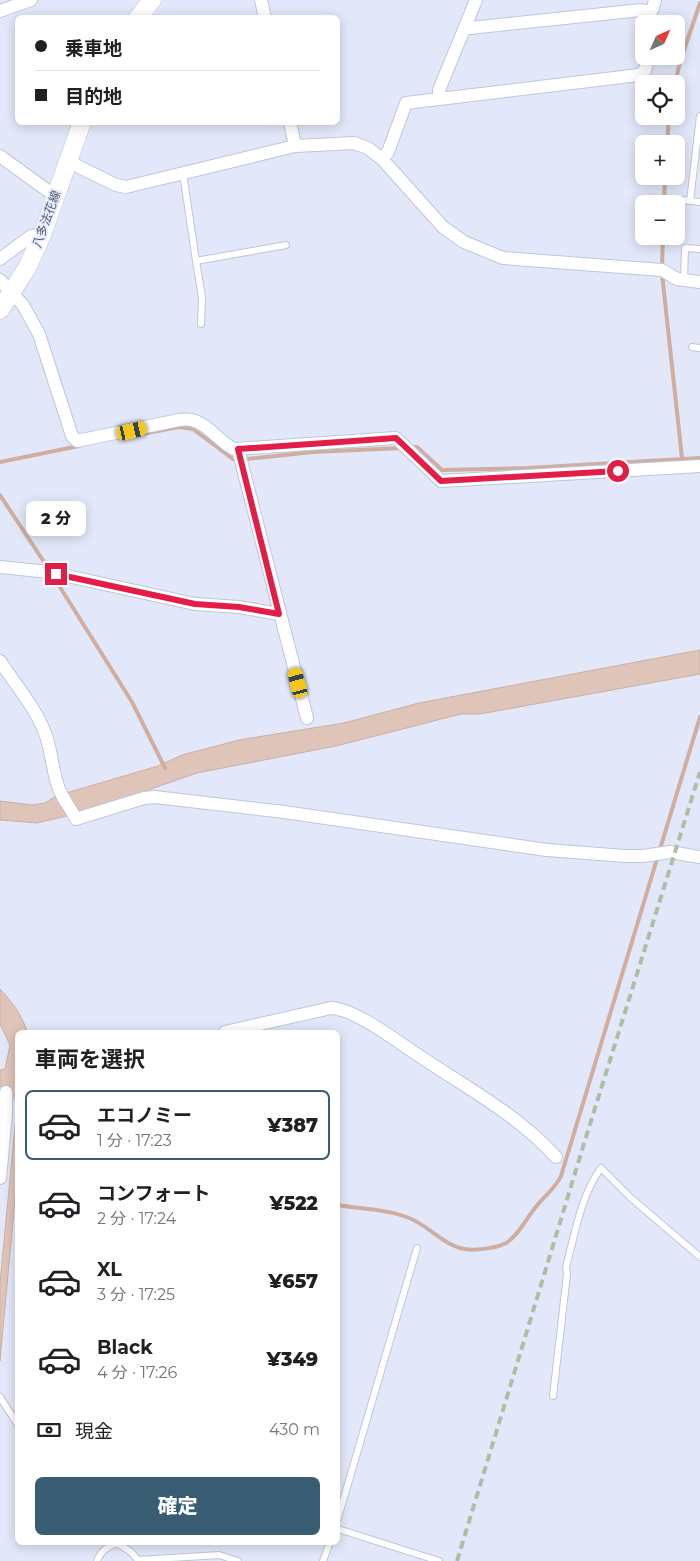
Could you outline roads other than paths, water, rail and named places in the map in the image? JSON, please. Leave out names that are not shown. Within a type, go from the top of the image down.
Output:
[{"type":"main road","points":[[140,15],[152,0]]},
{"type":"main road","name":"八多法花線","points":[[0,310],[27,268],[42,235],[81,125]]},
{"type":"street","points":[[0,11],[31,0]]},
{"type":"street","points":[[261,0],[264,15]]},
{"type":"street","points":[[440,99],[440,90],[476,0]]},
{"type":"street","points":[[648,12],[653,8],[655,0]]},
{"type":"street","points":[[465,27],[641,10],[648,12],[650,15]]},
{"type":"street","points":[[382,159],[388,152],[406,103],[639,75],[645,70],[646,65]]},
{"type":"street","points":[[291,125],[295,146]]},
{"type":"street","points":[[67,162],[116,185],[126,187],[295,146],[354,143],[368,148],[382,159],[443,227],[464,242],[485,252],[503,258],[662,270],[678,279],[700,282]]},
{"type":"street","points":[[0,156],[55,196]]},
{"type":"street","points":[[0,259],[31,236],[42,235]]},
{"type":"street","points":[[0,280],[23,305],[39,334],[72,436],[77,441],[179,420],[191,420],[201,424],[239,455],[396,438],[441,481],[700,466]]},
{"type":"street","points":[[239,455],[307,718]]},
{"type":"street","points":[[0,567],[49,572],[195,604],[239,607],[279,614]]},
{"type":"street","points":[[0,661],[36,715],[44,731],[61,793],[76,819],[144,798],[155,797],[284,812],[547,850],[624,856],[644,856],[658,853],[692,855]]},
{"type":"street","points":[[234,1030],[337,1008],[384,1032],[480,1095],[507,1114],[556,1157]]},
{"type":"street","points":[[0,1178],[8,1092]]},
{"type":"lane","points":[[690,201],[700,116]]},
{"type":"lane","points":[[183,173],[202,297],[201,324]]},
{"type":"lane","points":[[685,200],[700,202]]},
{"type":"lane","points":[[196,260],[286,245]]},
{"type":"lane","points":[[684,280],[685,248],[700,249]]},
{"type":"lane","points":[[692,347],[700,348]]},
{"type":"lane","points":[[553,1396],[567,1274],[566,1267],[580,1217],[594,1178],[602,1168],[632,1198],[700,1257]]},
{"type":"lane","points":[[340,1511],[417,1248]]},
{"type":"lane","points":[[0,1396],[15,1420]]},
{"type":"lane","points":[[340,1530],[438,1561]]},
{"type":"lane","points":[[98,1561],[99,1556],[112,1545]]},
{"type":"lane","points":[[120,1545],[138,1560],[219,1555],[238,1561]]},
{"type":"lane","points":[[324,1561],[329,1545]]},
{"type":"waterway","points":[[677,75],[700,3]]},
{"type":"waterway","points":[[668,125],[668,135]]},
{"type":"waterway","points":[[664,195],[665,185]]},
{"type":"waterway","points":[[662,267],[663,245]]},
{"type":"waterway","points":[[662,274],[682,458]]},
{"type":"waterway","points":[[125,437],[179,427],[193,429],[233,459],[313,452],[401,448]]},
{"type":"waterway","points":[[0,462],[79,446]]},
{"type":"waterway","points":[[411,447],[417,447],[442,470],[528,468],[700,458]]},
{"type":"waterway","points":[[0,495],[48,568]]},
{"type":"waterway","points":[[53,576],[132,702],[165,768]]},
{"type":"waterway","points":[[340,1205],[400,1215],[416,1221],[443,1240],[457,1247],[469,1250],[480,1249],[497,1246],[510,1240],[538,1204],[556,1185],[561,1176],[700,717]]},
{"type":"railway","points":[[457,1561],[586,1137],[700,772]]}]
